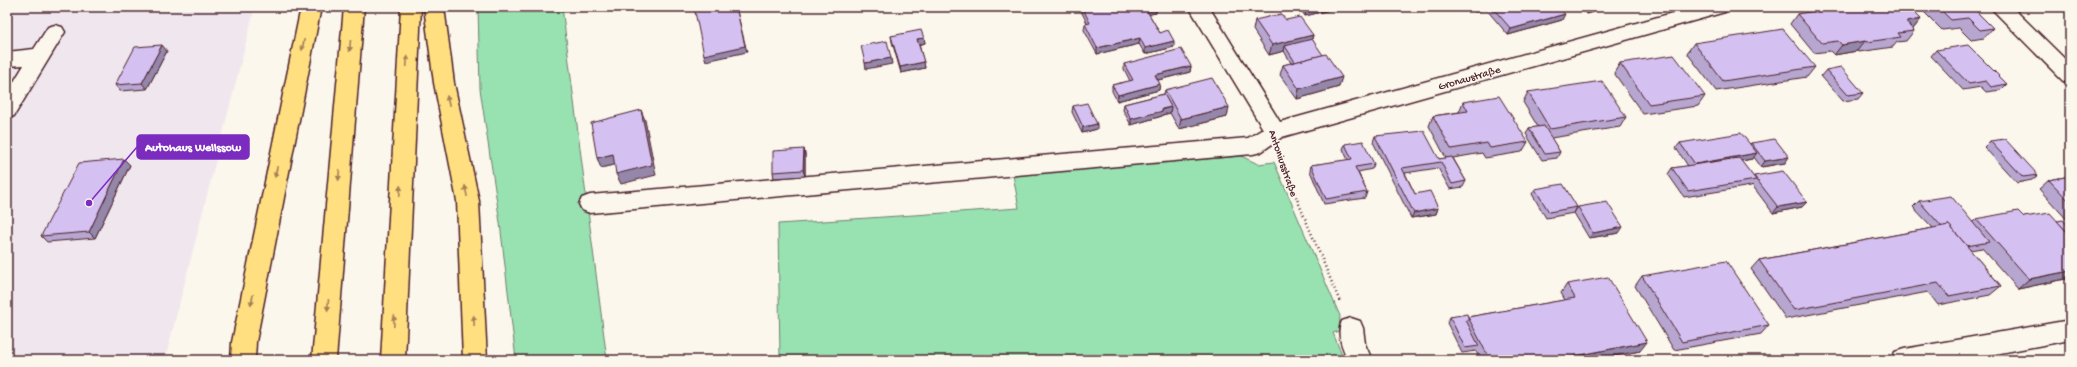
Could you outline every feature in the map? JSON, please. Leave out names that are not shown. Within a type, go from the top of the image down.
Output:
[{"type":"highway","points":[[242,354],[271,200],[311,7]]},
{"type":"highway","points":[[324,360],[354,7]]},
{"type":"highway","points":[[393,360],[411,7]]},
{"type":"highway","points":[[434,7],[444,83],[468,201],[475,360]]},
{"type":"street","name":"Antoniusstraße","points":[[1199,7],[1275,131]]},
{"type":"street","points":[[1650,7],[1663,22]]},
{"type":"street","name":"Gronaustraße","points":[[590,204],[1253,146],[1275,131],[1718,7]]},
{"type":"street","points":[[2000,7],[2070,76]]},
{"type":"street","points":[[7,110],[55,32]]},
{"type":"street","points":[[7,59],[40,56]]},
{"type":"street","points":[[1351,328],[1353,344],[1360,360]]},
{"type":"street","points":[[1904,360],[2070,330]]},
{"type":"path","name":"Antoniusstraße","points":[[1275,131],[1284,168],[1351,328]]},
{"type":"shaded area","points":[[7,7],[255,7],[165,360],[7,360]]},
{"type":"green space","points":[[478,7],[562,7],[607,360],[516,360],[500,223],[480,89]]},
{"type":"green space","points":[[1241,156],[1258,164],[1274,162],[1340,316],[1339,331],[1333,333],[1344,360],[780,360],[778,224],[1019,208],[1013,175]]},
{"type":"building","points":[[694,7],[736,7],[745,46],[704,55]]},
{"type":"building","points":[[1082,7],[1156,7],[1146,9],[1160,33],[1168,30],[1174,41],[1145,48],[1140,38],[1097,48],[1085,24],[1090,23]]},
{"type":"building","points":[[1304,7],[1318,7],[1306,10]]},
{"type":"building","points":[[1492,7],[1558,7],[1565,14],[1511,29]]},
{"type":"building","points":[[1839,7],[1909,7],[1921,19],[1906,22],[1914,31],[1898,33],[1901,37],[1842,45],[1838,41],[1822,43],[1797,14]]},
{"type":"building","points":[[1938,7],[1972,7],[1993,28],[1980,30],[1968,18],[1951,20]]},
{"type":"building","points":[[1281,14],[1286,20],[1300,17],[1313,35],[1272,45],[1255,20]]},
{"type":"building","points":[[1783,29],[1815,67],[1723,81],[1694,43]]},
{"type":"building","points":[[921,30],[924,38],[917,39],[924,62],[900,67],[891,36]]},
{"type":"building","points":[[1312,39],[1323,55],[1295,62],[1285,46]]},
{"type":"building","points":[[887,41],[891,58],[865,63],[861,46]]},
{"type":"building","points":[[162,45],[142,83],[115,85],[135,47]]},
{"type":"building","points":[[1968,45],[2007,84],[1991,87],[1986,81],[1969,84],[1936,50]]},
{"type":"building","points":[[1181,49],[1191,66],[1155,75],[1160,84],[1118,95],[1112,85],[1133,80],[1124,64]]},
{"type":"building","points":[[1326,54],[1342,77],[1299,89],[1283,65]]},
{"type":"building","points":[[1674,55],[1705,96],[1649,104],[1620,63]]},
{"type":"building","points":[[1841,67],[1863,93],[1848,95],[1826,70]]},
{"type":"building","points":[[1212,78],[1229,107],[1181,119],[1165,90]]},
{"type":"building","points":[[1602,81],[1626,117],[1550,129],[1528,92]]},
{"type":"building","points":[[1164,94],[1171,107],[1162,109],[1163,111],[1131,119],[1124,104]]},
{"type":"building","points":[[1499,96],[1528,142],[1490,148],[1487,143],[1451,149],[1433,116],[1468,111],[1463,102]]},
{"type":"building","points":[[1087,103],[1097,124],[1083,127],[1073,106]]},
{"type":"building","points":[[641,110],[652,165],[616,174],[613,154],[597,158],[591,123]]},
{"type":"building","points":[[1544,126],[1560,152],[1545,154],[1529,128]]},
{"type":"building","points":[[1424,131],[1439,159],[1452,157],[1466,181],[1452,184],[1441,162],[1402,168],[1415,194],[1430,191],[1438,208],[1414,213],[1375,136]]},
{"type":"building","points":[[1741,133],[1757,153],[1695,164],[1680,143]]},
{"type":"building","points":[[1775,139],[1789,157],[1765,161],[1751,143]]},
{"type":"building","points":[[2005,139],[2038,175],[2023,177],[1990,141]]},
{"type":"building","points":[[1363,141],[1374,164],[1355,167],[1367,192],[1326,199],[1311,165],[1352,159],[1345,144]]},
{"type":"building","points":[[804,149],[803,170],[773,172],[773,151]]},
{"type":"building","points":[[1739,158],[1756,180],[1688,191],[1672,168]]},
{"type":"building","points":[[124,159],[89,232],[41,236],[79,163]]},
{"type":"building","points":[[1783,171],[1807,202],[1778,207],[1754,176]]},
{"type":"building","points":[[2070,176],[2070,202],[2049,180]]},
{"type":"building","points":[[1563,184],[1577,207],[1549,212],[1535,189]]},
{"type":"building","points":[[1951,196],[1989,242],[1967,246],[1949,225],[1942,227],[1919,201]]},
{"type":"building","points":[[1607,202],[1623,227],[1593,233],[1578,207]]},
{"type":"building","points":[[2018,211],[2024,217],[2050,213],[2070,235],[2070,271],[2029,279],[1976,219]]},
{"type":"building","points":[[2063,220],[2070,228],[2070,235],[2057,221]]},
{"type":"building","points":[[1949,225],[2001,286],[1949,296],[1938,283],[1794,310],[1759,260]]},
{"type":"building","points":[[1726,261],[1769,325],[1682,342],[1642,276]]},
{"type":"building","points":[[1608,277],[1647,342],[1555,360],[1490,360],[1468,317],[1575,298],[1567,284]]},
{"type":"building","points":[[1467,314],[1469,320],[1466,320],[1479,346],[1465,348],[1450,317]]},
{"type":"place","name":"Autohaus Wellssow","points":[[89,203]]}]
